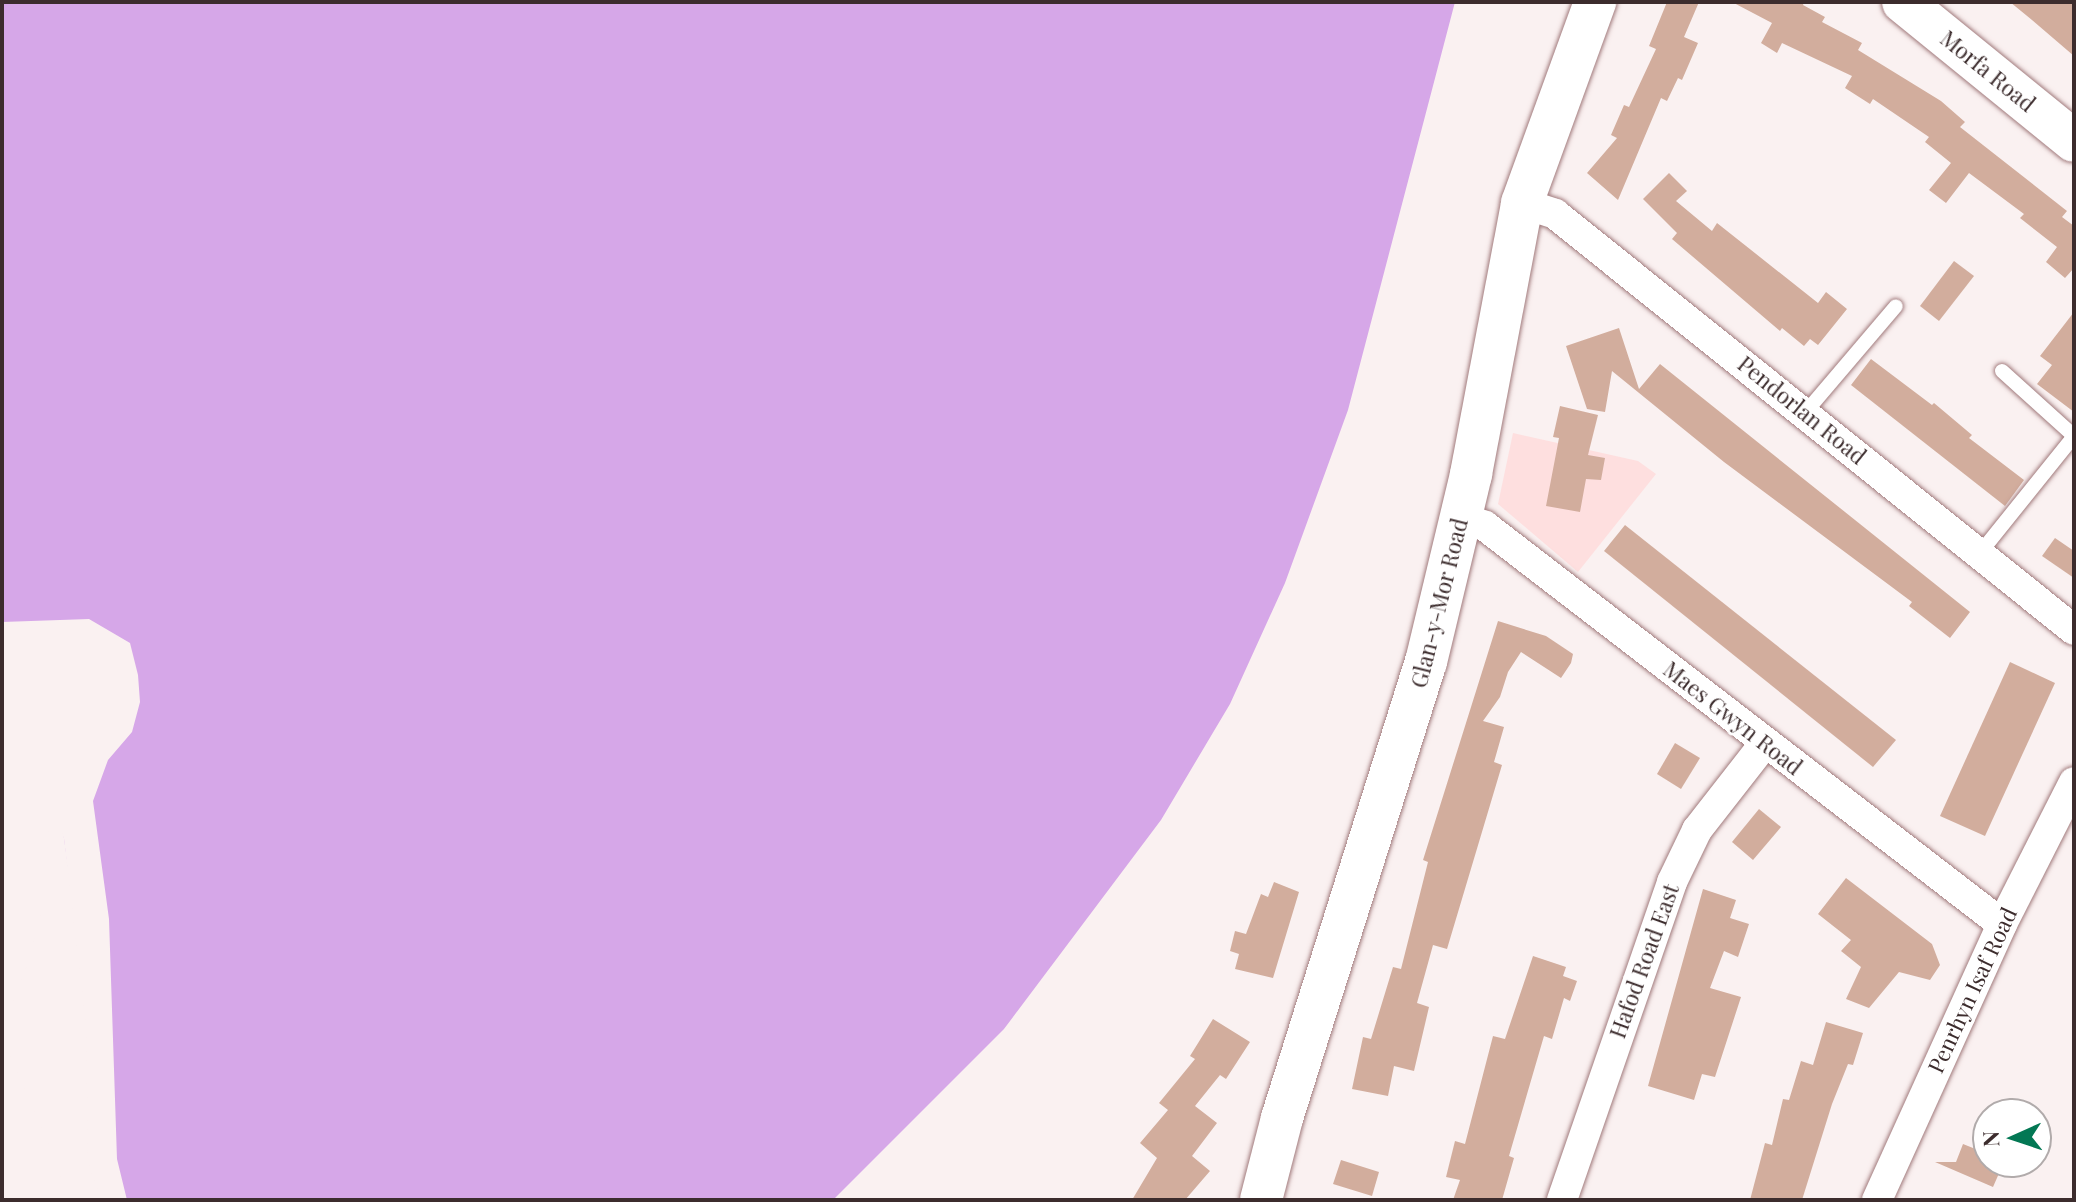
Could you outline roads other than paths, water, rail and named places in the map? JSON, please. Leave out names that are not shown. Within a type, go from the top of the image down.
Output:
[{"type":"street","name":"Glan-y-Mor Road","points":[[1261,1200],[1282,1118],[1426,662],[1461,518],[1522,203],[1595,2]]},
{"type":"street","name":"Morfa Road","points":[[1903,2],[2074,141]]},
{"type":"street","name":"Pendorlan Road","points":[[1522,203],[1555,214],[2074,630]]},
{"type":"street","name":"Maes Gwyn Road","points":[[1461,518],[1485,526],[2002,924]]},
{"type":"street","name":"Hafod Road East","points":[[1562,1200],[1672,882],[1697,830],[1765,743]]},
{"type":"street","name":"Penrhyn Isaf Road","points":[[1877,1200],[2002,924],[2074,782]]},
{"type":"lane","points":[[1805,413],[1896,306]]},
{"type":"lane","points":[[1980,553],[2074,436],[2002,371]]}]
